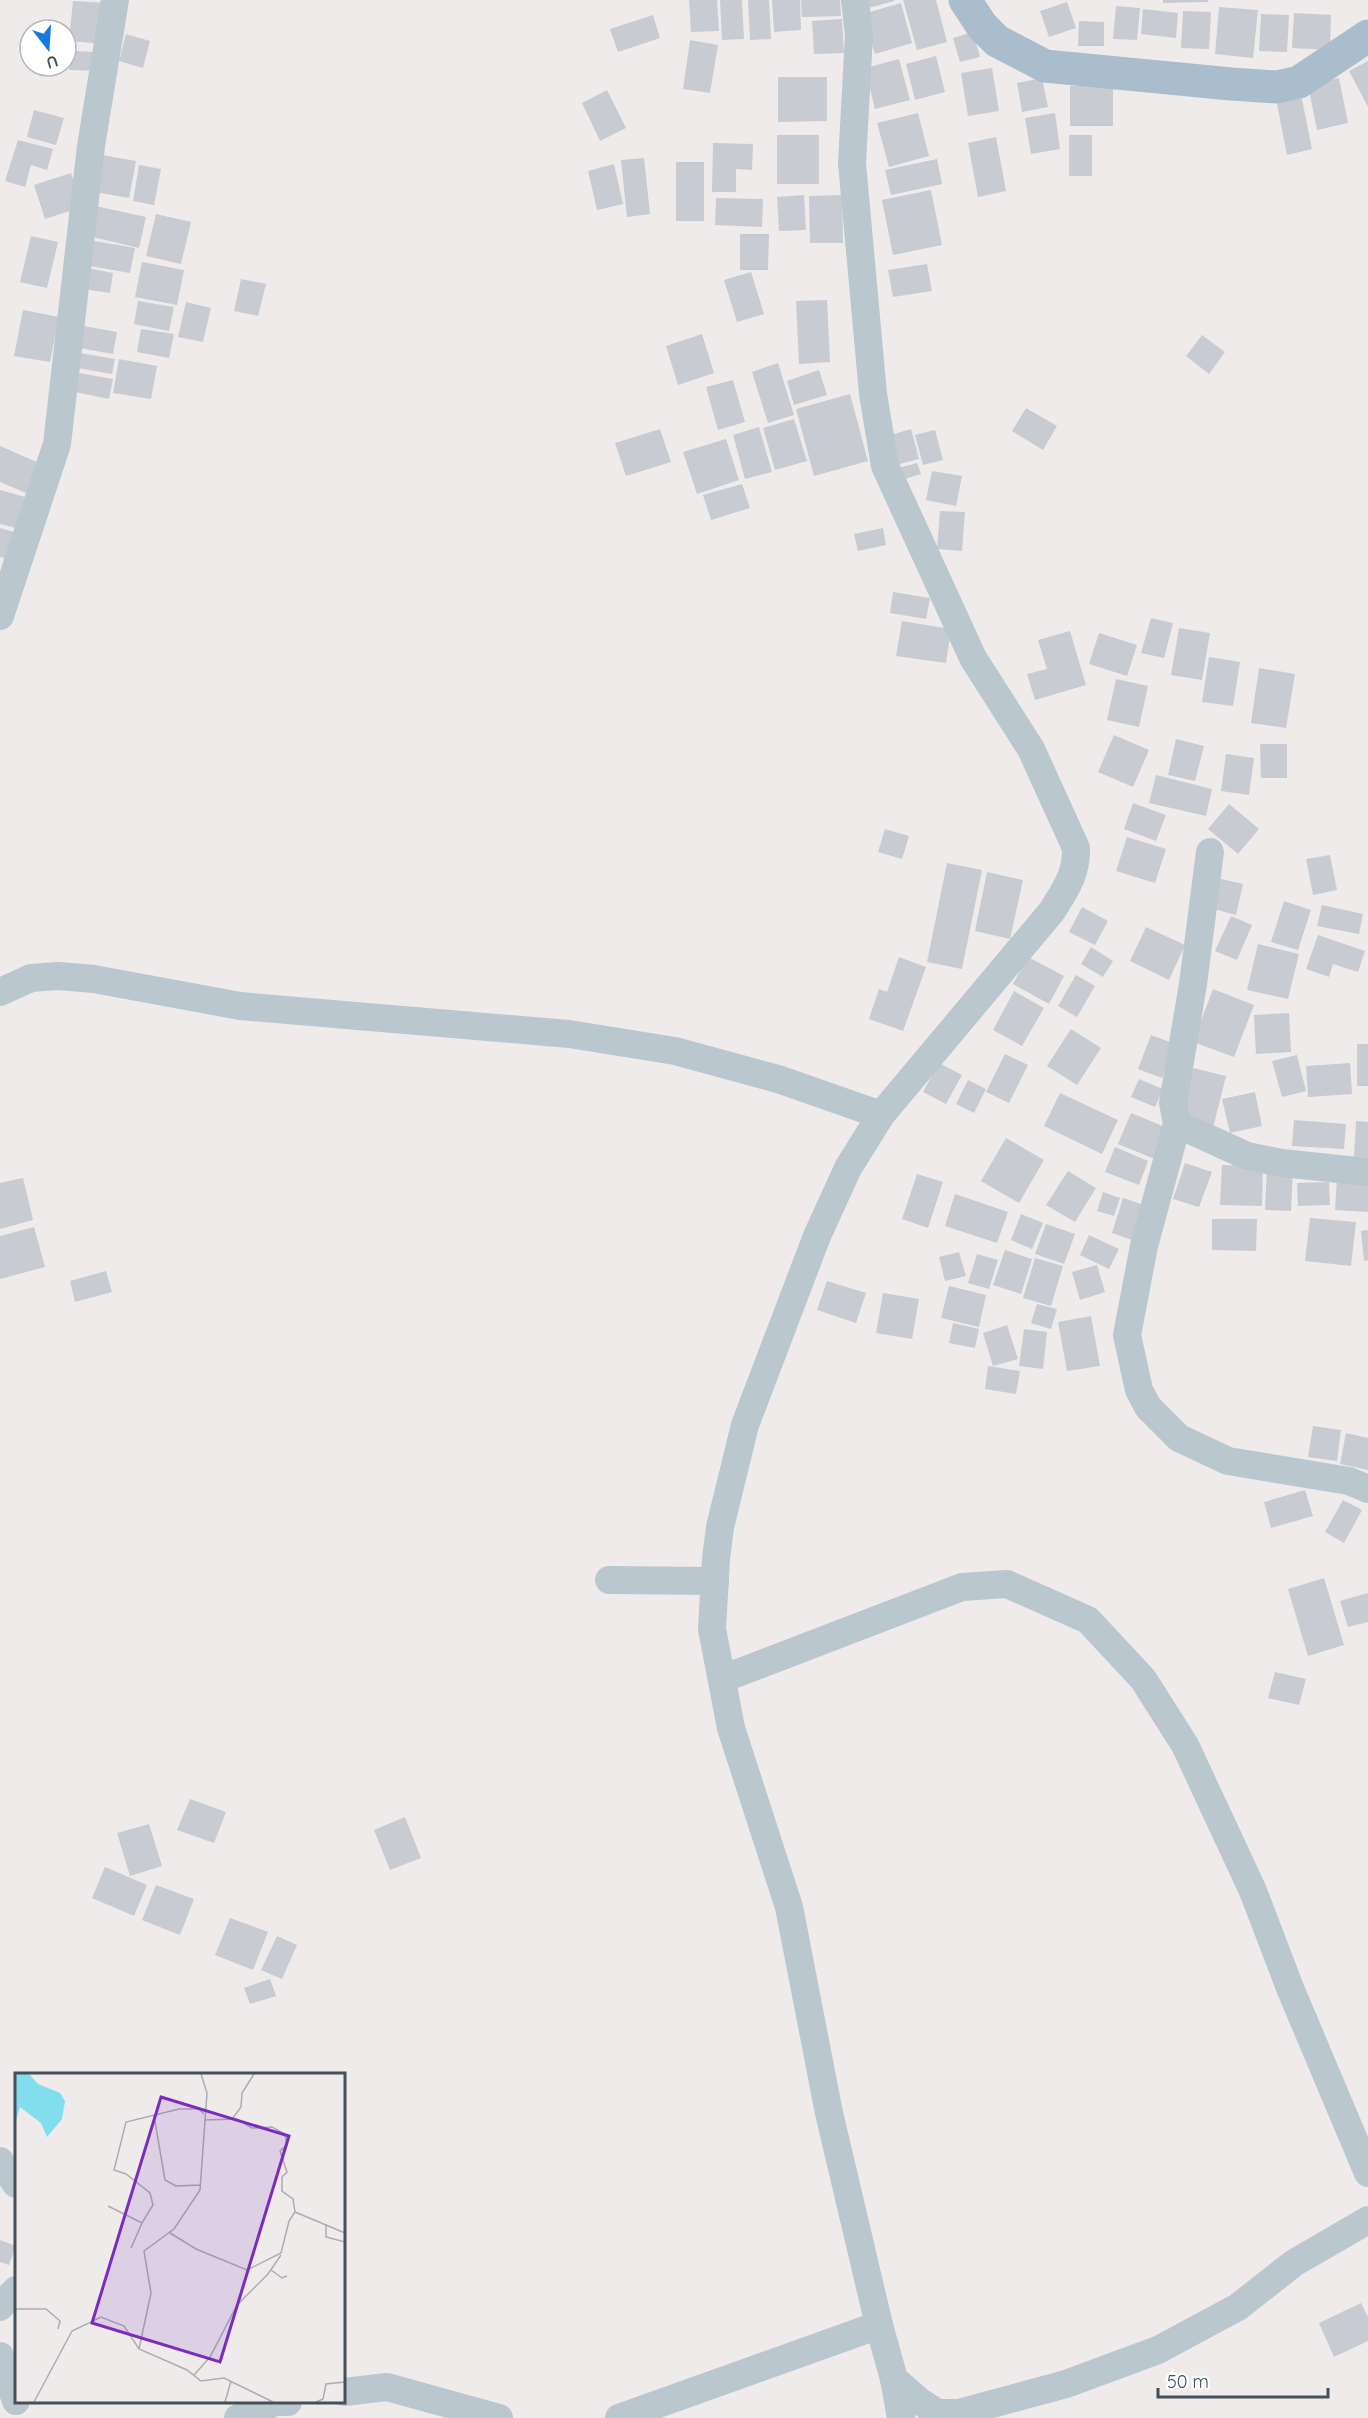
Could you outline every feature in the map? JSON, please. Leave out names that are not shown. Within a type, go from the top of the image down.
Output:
[{"type":"main road","points":[[965,0],[982,26],[997,41],[1046,66],[1185,80],[1277,87],[1289,85],[1310,76],[1368,36]]},
{"type":"street","points":[[0,616],[57,444],[91,146],[115,0]]},
{"type":"street","points":[[855,0],[859,34],[852,164],[873,394],[885,466],[973,658],[1031,749],[1076,848],[1077,862],[1073,875],[1052,911],[881,1115],[848,1168],[817,1236],[746,1425],[720,1527],[712,1629],[731,1728],[789,1907],[829,2113],[894,2379],[901,2418]]},
{"type":"street","points":[[1210,852],[1193,984],[1173,1104],[1177,1124],[1144,1246],[1127,1335],[1139,1390],[1148,1407],[1179,1438],[1228,1461],[1349,1481],[1368,1489]]},
{"type":"street","points":[[0,993],[31,978],[58,976],[94,980],[240,1006],[569,1034],[686,1054],[778,1079],[881,1115]]},
{"type":"street","points":[[1177,1124],[1247,1156],[1282,1163],[1368,1172]]},
{"type":"street","points":[[609,1580],[715,1581]]},
{"type":"street","points":[[722,1679],[962,1587],[1007,1584],[1088,1620],[1143,1679],[1185,1745],[1253,1891],[1290,1988],[1368,2173]]},
{"type":"street","points":[[0,2161],[15,2183]]},
{"type":"street","points":[[894,2379],[938,2414],[959,2413],[1066,2384],[1158,2350],[1238,2307],[1294,2263],[1368,2220]]},
{"type":"street","points":[[0,2307],[15,2291]]},
{"type":"street","points":[[619,2418],[879,2325]]},
{"type":"street","points":[[0,2356],[15,2398]]},
{"type":"street","points":[[345,2392],[387,2388],[499,2418]]},
{"type":"street","points":[[17,2403],[29,2418]]},
{"type":"street","points":[[238,2418],[274,2403]]},
{"type":"building","points":[[689,0],[717,0],[719,31],[691,32]]},
{"type":"building","points":[[720,0],[742,0],[744,39],[722,40]]},
{"type":"building","points":[[748,0],[769,0],[771,39],[750,40]]},
{"type":"building","points":[[772,0],[800,0],[801,30],[774,32]]},
{"type":"building","points":[[801,0],[840,0],[841,16],[802,17]]},
{"type":"building","points":[[863,0],[894,0],[894,1],[865,9]]},
{"type":"building","points":[[903,0],[936,0],[947,42],[917,50]]},
{"type":"building","points":[[1163,0],[1208,0],[1208,2],[1163,3]]},
{"type":"building","points":[[73,1],[108,3],[105,44],[78,42],[78,18],[71,18]]},
{"type":"building","points":[[1067,2],[1076,28],[1049,37],[1040,11]]},
{"type":"building","points":[[901,3],[912,43],[875,54],[863,14]]},
{"type":"building","points":[[1116,6],[1140,8],[1137,40],[1113,39]]},
{"type":"building","points":[[1219,7],[1258,10],[1253,58],[1215,54]]},
{"type":"building","points":[[1143,9],[1178,13],[1176,38],[1141,34]]},
{"type":"building","points":[[1183,11],[1211,12],[1209,49],[1181,48]]},
{"type":"building","points":[[1294,13],[1331,15],[1330,50],[1292,48]]},
{"type":"building","points":[[1261,14],[1289,15],[1287,52],[1259,51]]},
{"type":"building","points":[[653,15],[660,38],[618,52],[610,29]]},
{"type":"building","points":[[842,19],[844,53],[814,54],[812,21]]},
{"type":"building","points":[[1079,21],[1104,22],[1104,46],[1078,46]]},
{"type":"building","points":[[973,32],[980,57],[960,62],[953,38]]},
{"type":"building","points":[[126,34],[150,41],[143,68],[119,61]]},
{"type":"building","points":[[690,40],[718,45],[710,93],[683,89]]},
{"type":"building","points":[[78,51],[97,52],[96,71],[78,70]]},
{"type":"building","points":[[936,56],[945,92],[915,100],[906,64]]},
{"type":"building","points":[[899,59],[910,100],[875,109],[865,68]]},
{"type":"building","points":[[1368,61],[1368,107],[1349,71]]},
{"type":"building","points":[[992,68],[999,111],[968,116],[961,73]]},
{"type":"building","points":[[778,77],[827,77],[827,121],[778,122]]},
{"type":"building","points":[[1042,78],[1048,107],[1022,112],[1017,83]]},
{"type":"building","points":[[1339,78],[1348,123],[1317,130],[1308,85]]},
{"type":"building","points":[[1070,86],[1113,86],[1113,126],[1070,126]]},
{"type":"building","points":[[607,90],[626,128],[600,141],[582,103]]},
{"type":"building","points":[[1301,94],[1312,149],[1287,155],[1276,99]]},
{"type":"building","points":[[34,110],[64,118],[56,145],[27,137]]},
{"type":"building","points":[[918,113],[929,156],[889,167],[877,123]]},
{"type":"building","points":[[1055,113],[1060,149],[1031,154],[1025,118]]},
{"type":"building","points":[[777,135],[819,135],[819,184],[777,184]]},
{"type":"building","points":[[1069,135],[1092,135],[1092,176],[1069,176]]},
{"type":"building","points":[[996,137],[1006,191],[978,197],[968,143]]},
{"type":"building","points":[[18,140],[53,149],[47,170],[31,165],[25,187],[5,181]]},
{"type":"building","points":[[713,143],[753,144],[752,170],[736,169],[736,192],[712,192]]},
{"type":"building","points":[[102,155],[136,161],[129,198],[95,192]]},
{"type":"building","points":[[644,158],[650,214],[627,217],[621,160]]},
{"type":"building","points":[[937,159],[942,184],[891,195],[885,170]]},
{"type":"building","points":[[676,162],[704,162],[704,221],[676,221]]},
{"type":"building","points":[[614,164],[623,204],[597,210],[588,171]]},
{"type":"building","points":[[139,165],[161,169],[154,205],[133,201]]},
{"type":"building","points":[[71,173],[82,207],[45,219],[34,185]]},
{"type":"building","points":[[931,190],[942,245],[893,255],[882,200]]},
{"type":"building","points":[[804,195],[806,230],[779,231],[777,197]]},
{"type":"building","points":[[842,195],[843,243],[810,243],[809,196]]},
{"type":"building","points":[[716,198],[763,199],[762,227],[715,225]]},
{"type":"building","points":[[91,205],[146,217],[139,248],[84,235]]},
{"type":"building","points":[[156,214],[191,222],[181,264],[146,256]]},
{"type":"building","points":[[740,234],[769,234],[768,270],[740,270]]},
{"type":"building","points":[[31,236],[58,242],[47,288],[20,282]]},
{"type":"building","points":[[89,240],[135,248],[130,273],[84,265]]},
{"type":"building","points":[[142,262],[184,270],[177,305],[135,297]]},
{"type":"building","points":[[927,264],[932,291],[893,297],[888,270]]},
{"type":"building","points":[[87,268],[113,273],[110,293],[83,289]]},
{"type":"building","points":[[751,272],[764,314],[737,322],[724,280]]},
{"type":"building","points":[[241,279],[266,284],[258,316],[234,311]]},
{"type":"building","points":[[827,300],[830,362],[799,364],[796,301]]},
{"type":"building","points":[[138,301],[174,307],[169,331],[134,324]]},
{"type":"building","points":[[186,302],[211,308],[203,342],[178,337]]},
{"type":"building","points":[[23,310],[59,317],[50,362],[14,356]]},
{"type":"building","points":[[78,325],[117,332],[113,354],[74,347]]},
{"type":"building","points":[[141,329],[174,334],[169,358],[137,352]]},
{"type":"building","points":[[702,334],[714,373],[678,385],[666,346]]},
{"type":"building","points":[[1202,335],[1225,352],[1209,374],[1186,356]]},
{"type":"building","points":[[80,353],[115,359],[112,374],[78,368]]},
{"type":"building","points":[[119,359],[157,366],[151,399],[113,393]]},
{"type":"building","points":[[778,363],[794,415],[768,423],[752,372]]},
{"type":"building","points":[[819,370],[827,395],[794,405],[787,381]]},
{"type":"building","points":[[79,373],[113,379],[109,399],[75,392]]},
{"type":"building","points":[[733,380],[745,422],[718,430],[706,387]]},
{"type":"building","points":[[850,394],[868,461],[814,476],[796,409]]},
{"type":"building","points":[[1026,408],[1057,426],[1043,450],[1012,431]]},
{"type":"building","points":[[794,419],[807,461],[775,470],[763,428]]},
{"type":"building","points":[[759,427],[772,472],[745,479],[733,435]]},
{"type":"building","points":[[660,429],[671,462],[626,476],[615,443]]},
{"type":"building","points":[[911,429],[919,459],[892,466],[884,437]]},
{"type":"building","points":[[935,430],[943,460],[923,465],[915,435]]},
{"type":"building","points":[[726,439],[739,480],[697,494],[683,452]]},
{"type":"building","points":[[0,446],[46,466],[33,496],[0,482]]},
{"type":"building","points":[[917,463],[921,474],[895,482],[891,470]]},
{"type":"building","points":[[932,471],[962,476],[956,506],[926,500]]},
{"type":"building","points":[[742,484],[750,508],[711,520],[703,495]]},
{"type":"building","points":[[0,490],[29,498],[20,529],[0,524]]},
{"type":"building","points":[[940,511],[965,512],[962,551],[937,549]]},
{"type":"building","points":[[0,528],[21,534],[14,561],[0,557]]},
{"type":"building","points":[[883,528],[886,545],[858,551],[854,534]]},
{"type":"building","points":[[893,592],[930,598],[926,619],[890,613]]},
{"type":"building","points":[[1151,618],[1173,623],[1164,658],[1141,653]]},
{"type":"building","points":[[902,621],[951,629],[946,663],[896,656]]},
{"type":"building","points":[[1179,628],[1210,633],[1202,680],[1171,675]]},
{"type":"building","points":[[1070,631],[1086,685],[1035,700],[1027,674],[1047,669],[1038,640]]},
{"type":"building","points":[[1099,633],[1137,645],[1127,676],[1089,664]]},
{"type":"building","points":[[1209,657],[1240,662],[1233,706],[1202,702]]},
{"type":"building","points":[[1259,668],[1295,674],[1286,728],[1251,723]]},
{"type":"building","points":[[1116,679],[1148,686],[1139,727],[1107,720]]},
{"type":"building","points":[[1114,735],[1149,750],[1133,787],[1098,772]]},
{"type":"building","points":[[1176,739],[1204,746],[1195,781],[1168,775]]},
{"type":"building","points":[[1260,744],[1287,744],[1287,778],[1261,778]]},
{"type":"building","points":[[1226,754],[1254,758],[1249,795],[1221,791]]},
{"type":"building","points":[[1156,775],[1212,789],[1206,816],[1149,803]]},
{"type":"building","points":[[1133,803],[1166,815],[1156,841],[1124,829]]},
{"type":"building","points":[[1229,804],[1259,829],[1238,854],[1208,829]]},
{"type":"building","points":[[885,829],[909,836],[902,859],[878,852]]},
{"type":"building","points":[[1127,837],[1166,849],[1155,883],[1116,871]]},
{"type":"building","points":[[1330,855],[1337,890],[1313,895],[1306,859]]},
{"type":"building","points":[[947,863],[982,870],[962,969],[927,962]]},
{"type":"building","points":[[987,872],[1023,880],[1010,939],[975,931]]},
{"type":"building","points":[[1213,877],[1243,884],[1236,915],[1206,907]]},
{"type":"building","points":[[1284,901],[1311,910],[1298,950],[1271,942]]},
{"type":"building","points":[[1322,905],[1363,914],[1359,934],[1317,926]]},
{"type":"building","points":[[1082,907],[1108,921],[1095,945],[1069,932]]},
{"type":"building","points":[[1231,916],[1252,925],[1237,960],[1215,951]]},
{"type":"building","points":[[1146,927],[1185,945],[1169,980],[1130,961]]},
{"type":"building","points":[[1318,935],[1365,951],[1358,972],[1333,964],[1329,977],[1306,969]]},
{"type":"building","points":[[1258,944],[1299,954],[1288,999],[1247,990]]},
{"type":"building","points":[[1091,947],[1113,961],[1103,977],[1081,964]]},
{"type":"building","points":[[899,957],[926,967],[903,1031],[869,1019],[879,989],[887,992]]},
{"type":"building","points":[[1028,957],[1064,976],[1049,1004],[1013,984]]},
{"type":"building","points":[[1076,975],[1095,986],[1077,1017],[1058,1006]]},
{"type":"building","points":[[1213,989],[1254,1005],[1234,1057],[1193,1042]]},
{"type":"building","points":[[1014,991],[1044,1008],[1022,1046],[993,1030]]},
{"type":"building","points":[[1289,1013],[1291,1052],[1256,1054],[1254,1015]]},
{"type":"building","points":[[1071,1029],[1101,1048],[1077,1085],[1047,1066]]},
{"type":"building","points":[[1151,1035],[1175,1044],[1162,1078],[1138,1069]]},
{"type":"building","points":[[1357,1044],[1368,1044],[1368,1086],[1357,1086]]},
{"type":"building","points":[[1005,1054],[1028,1065],[1009,1103],[986,1092]]},
{"type":"building","points":[[1297,1055],[1306,1091],[1282,1097],[1272,1061]]},
{"type":"building","points":[[939,1063],[962,1075],[946,1104],[923,1092]]},
{"type":"building","points":[[1350,1063],[1352,1094],[1308,1097],[1306,1066]]},
{"type":"building","points":[[1189,1067],[1226,1076],[1213,1128],[1176,1119]]},
{"type":"building","points":[[1139,1079],[1163,1089],[1155,1107],[1131,1097]]},
{"type":"building","points":[[968,1080],[986,1089],[974,1113],[956,1104]]},
{"type":"building","points":[[1255,1092],[1262,1126],[1230,1133],[1222,1099]]},
{"type":"building","points":[[1060,1093],[1118,1120],[1102,1154],[1044,1126]]},
{"type":"building","points":[[1131,1113],[1170,1129],[1157,1160],[1118,1144]]},
{"type":"building","points":[[1294,1120],[1346,1124],[1344,1149],[1292,1146]]},
{"type":"building","points":[[1356,1121],[1368,1122],[1368,1158],[1354,1157]]},
{"type":"building","points":[[1006,1138],[1044,1160],[1019,1203],[981,1181]]},
{"type":"building","points":[[1115,1147],[1148,1161],[1139,1185],[1105,1172]]},
{"type":"building","points":[[1185,1163],[1212,1172],[1199,1207],[1173,1199]]},
{"type":"building","points":[[1222,1165],[1263,1166],[1262,1206],[1220,1205]]},
{"type":"building","points":[[1267,1167],[1293,1169],[1291,1211],[1265,1210]]},
{"type":"building","points":[[1068,1171],[1096,1188],[1075,1222],[1046,1205]]},
{"type":"building","points":[[917,1174],[943,1182],[928,1228],[902,1219]]},
{"type":"building","points":[[1337,1177],[1368,1178],[1368,1212],[1335,1210]]},
{"type":"building","points":[[23,1178],[33,1220],[0,1229],[0,1183]]},
{"type":"building","points":[[1329,1182],[1330,1205],[1298,1206],[1297,1183]]},
{"type":"building","points":[[1103,1192],[1120,1198],[1114,1216],[1097,1211]]},
{"type":"building","points":[[955,1194],[1008,1212],[997,1243],[945,1226]]},
{"type":"building","points":[[1123,1198],[1147,1206],[1135,1241],[1112,1233]]},
{"type":"building","points":[[1021,1214],[1043,1223],[1032,1249],[1011,1240]]},
{"type":"building","points":[[1310,1218],[1356,1222],[1351,1266],[1305,1261]]},
{"type":"building","points":[[1212,1219],[1257,1219],[1256,1251],[1212,1250]]},
{"type":"building","points":[[1046,1224],[1075,1234],[1064,1264],[1035,1254]]},
{"type":"building","points":[[34,1227],[45,1267],[0,1279],[0,1236]]},
{"type":"building","points":[[1368,1230],[1368,1260],[1364,1261],[1361,1231]]},
{"type":"building","points":[[1089,1235],[1119,1249],[1109,1269],[1080,1255]]},
{"type":"building","points":[[1005,1250],[1032,1259],[1021,1294],[993,1285]]},
{"type":"building","points":[[959,1252],[966,1276],[945,1281],[939,1257]]},
{"type":"building","points":[[977,1254],[998,1260],[989,1289],[968,1283]]},
{"type":"building","points":[[1035,1258],[1063,1266],[1051,1306],[1023,1298]]},
{"type":"building","points":[[1097,1265],[1105,1292],[1080,1300],[1072,1272]]},
{"type":"building","points":[[106,1271],[112,1292],[75,1302],[70,1281]]},
{"type":"building","points":[[827,1281],[866,1293],[856,1323],[817,1310]]},
{"type":"building","points":[[949,1286],[986,1295],[979,1327],[941,1318]]},
{"type":"building","points":[[883,1293],[919,1299],[912,1339],[876,1333]]},
{"type":"building","points":[[1037,1304],[1057,1309],[1051,1329],[1031,1323]]},
{"type":"building","points":[[1091,1316],[1100,1366],[1067,1371],[1058,1322]]},
{"type":"building","points":[[953,1323],[979,1329],[975,1348],[949,1343]]},
{"type":"building","points":[[1007,1325],[1018,1359],[993,1366],[983,1333]]},
{"type":"building","points":[[1024,1329],[1047,1332],[1043,1369],[1019,1366]]},
{"type":"building","points":[[988,1366],[1020,1371],[1016,1394],[985,1389]]},
{"type":"building","points":[[1313,1426],[1341,1430],[1337,1461],[1308,1457]]},
{"type":"building","points":[[1346,1433],[1368,1438],[1368,1470],[1340,1464]]},
{"type":"building","points":[[1305,1490],[1313,1516],[1271,1528],[1264,1502]]},
{"type":"building","points":[[1343,1500],[1362,1510],[1344,1543],[1325,1532]]},
{"type":"building","points":[[1324,1578],[1344,1645],[1308,1656],[1288,1589]]},
{"type":"building","points":[[1368,1593],[1368,1622],[1348,1627],[1340,1601]]},
{"type":"building","points":[[1275,1672],[1306,1679],[1299,1705],[1268,1698]]},
{"type":"building","points":[[190,1799],[226,1812],[214,1843],[177,1830]]},
{"type":"building","points":[[405,1817],[421,1858],[390,1870],[374,1830]]},
{"type":"building","points":[[149,1824],[162,1866],[130,1876],[117,1833]]},
{"type":"building","points":[[105,1867],[147,1885],[134,1916],[92,1898]]},
{"type":"building","points":[[156,1885],[194,1899],[180,1935],[142,1920]]},
{"type":"building","points":[[230,1918],[268,1932],[253,1970],[215,1955]]},
{"type":"building","points":[[277,1936],[297,1945],[282,1979],[261,1970]]},
{"type":"building","points":[[270,1979],[276,1996],[250,2004],[244,1988]]},
{"type":"building","points":[[0,2240],[15,2246],[9,2265],[0,2262]]},
{"type":"building","points":[[1361,2303],[1368,2317],[1368,2341],[1334,2357],[1319,2323]]}]
